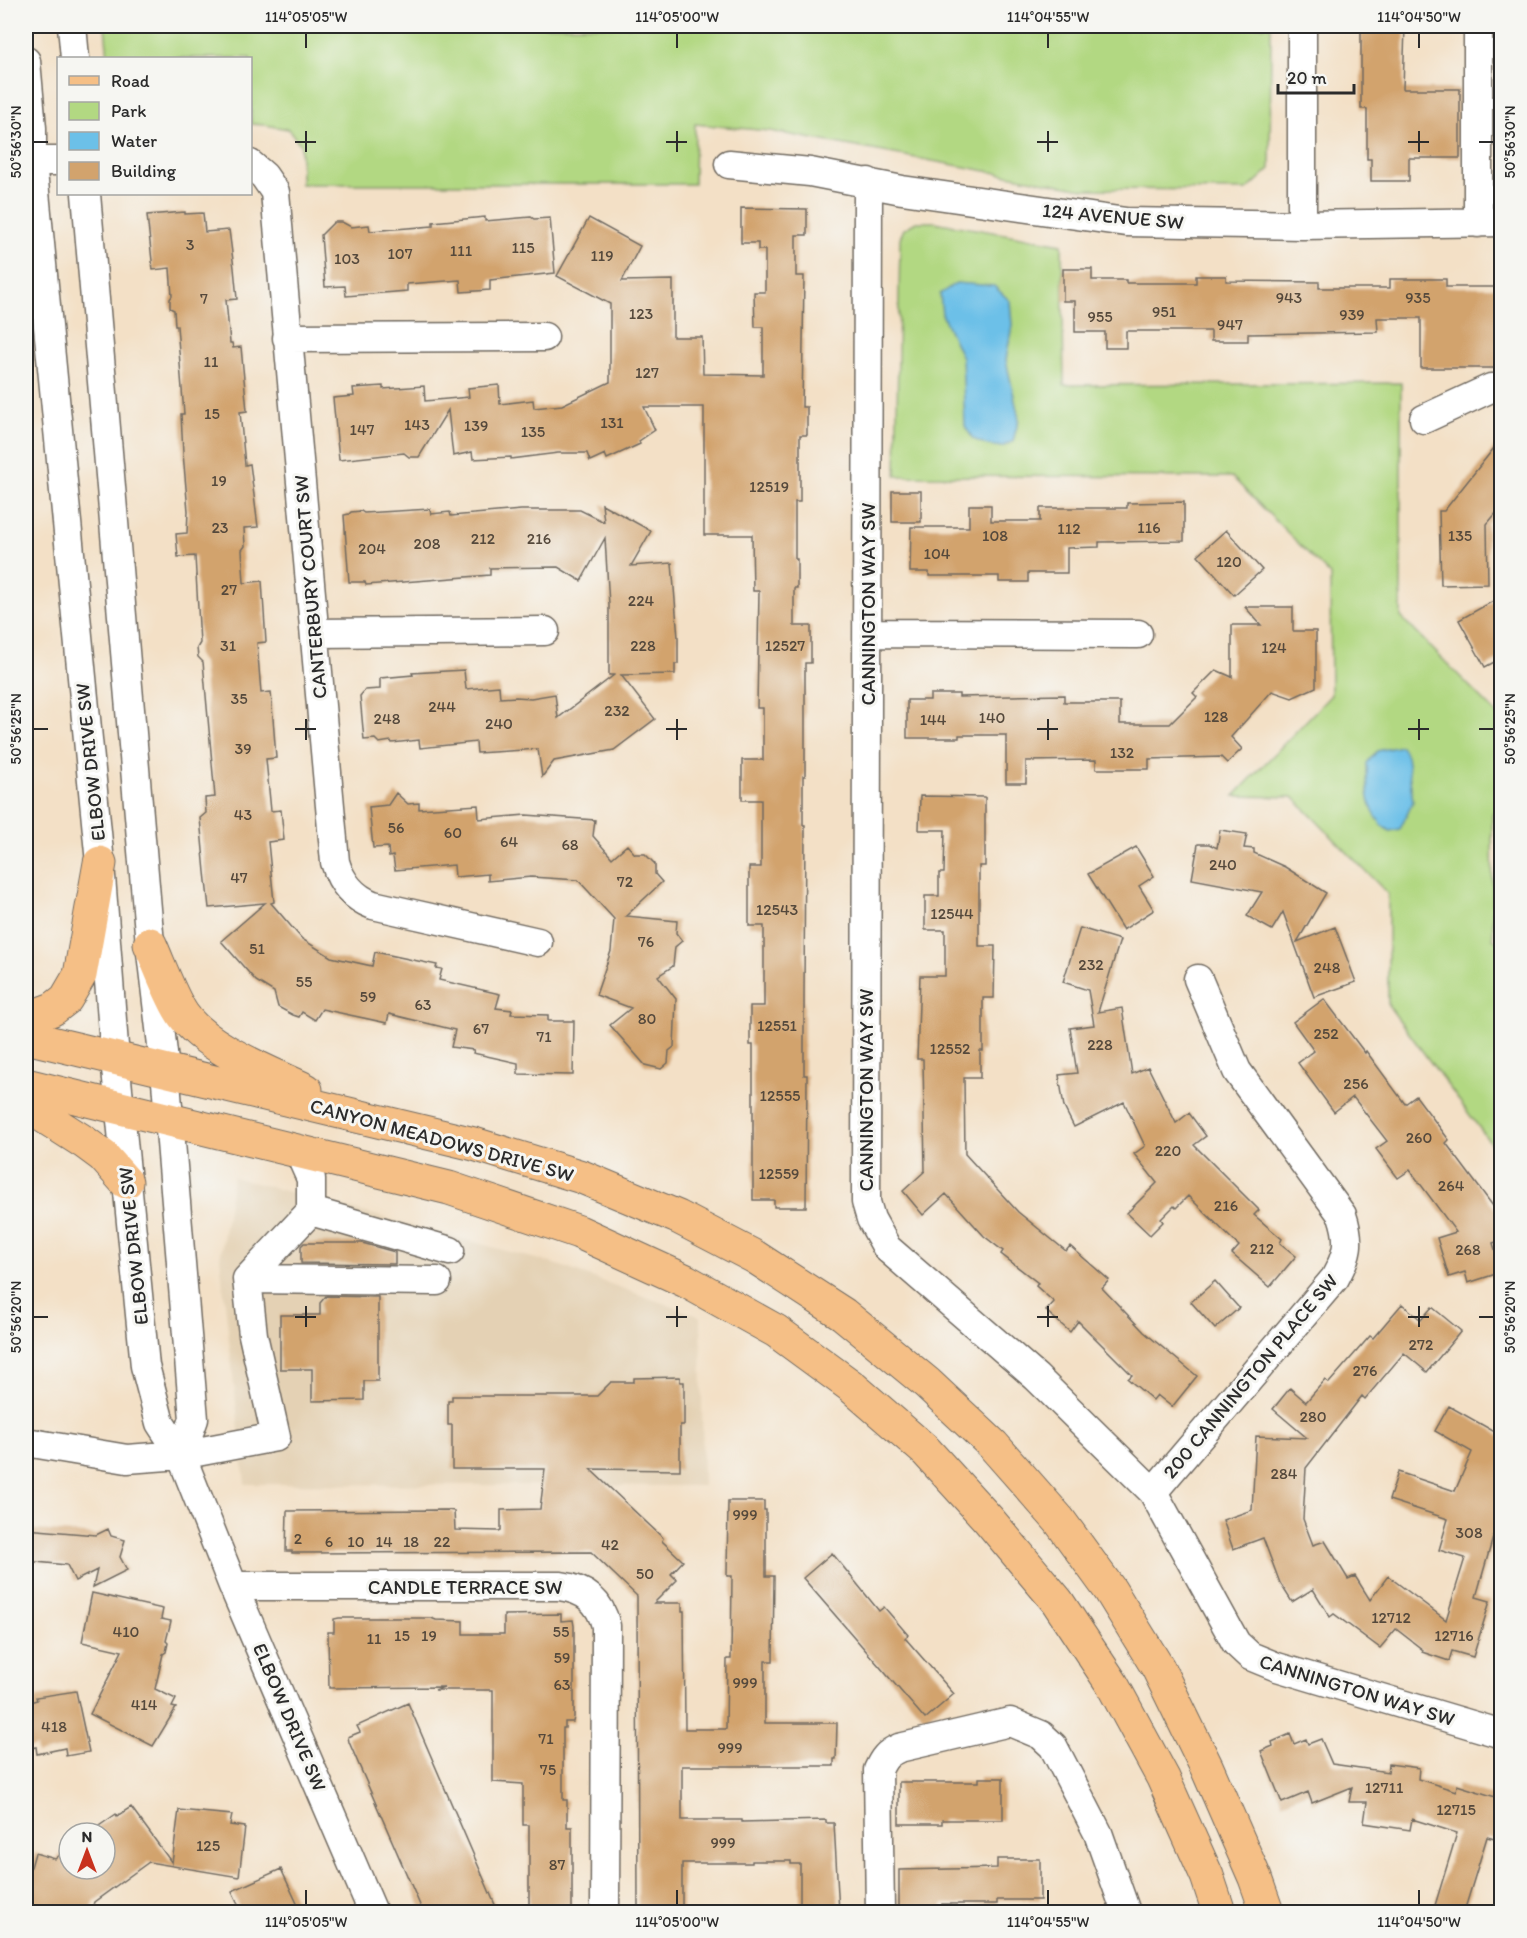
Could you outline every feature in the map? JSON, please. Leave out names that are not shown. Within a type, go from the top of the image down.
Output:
[{"type":"main road","points":[[26,1019],[53,1009],[66,999],[80,975],[100,863]]},
{"type":"main road","points":[[150,944],[182,1014],[197,1032],[224,1049],[356,1115]]},
{"type":"main road","name":"CANYON MEADOWS DRIVE SW","points":[[26,1037],[474,1144],[582,1177],[678,1217],[755,1257],[843,1314],[927,1383],[993,1445],[1059,1520],[1110,1590],[1158,1668],[1207,1768],[1255,1878],[1267,1912]]},
{"type":"main road","points":[[26,1085],[448,1188],[579,1232],[686,1281],[766,1325],[851,1386],[926,1451],[988,1519],[1057,1601],[1112,1684],[1163,1778],[1207,1876],[1219,1912]]},
{"type":"main road","points":[[26,1105],[103,1156],[126,1182]]},
{"type":"street","points":[[72,26],[75,57]]},
{"type":"street","points":[[1302,26],[1302,225]]},
{"type":"street","points":[[1478,26],[1490,222]]},
{"type":"street","name":"ELBOW DRIVE SW","points":[[26,61],[32,128],[39,161],[119,1109],[145,1366],[160,1423],[181,1455],[233,1586],[373,1912]]},
{"type":"street","name":"124 AVENUE SW","points":[[729,164],[810,172],[902,190],[1126,222],[1302,225],[1490,222]]},
{"type":"street","name":"CANTERBURY COURT SW","points":[[252,166],[264,176],[275,192],[338,875],[353,894],[373,905],[538,942]]},
{"type":"street","name":"CANNINGTON WAY SW","points":[[868,182],[866,1202],[871,1219],[887,1248],[1036,1377],[1153,1492],[1236,1643],[1250,1656],[1277,1667],[1500,1729]]},
{"type":"street","points":[[86,195],[150,944],[165,1070],[194,1419],[181,1455]]},
{"type":"street","points":[[287,338],[544,337]]},
{"type":"street","points":[[1424,419],[1491,388],[1502,388]]},
{"type":"street","points":[[315,633],[545,631]]},
{"type":"street","points":[[868,633],[1138,634]]},
{"type":"street","name":"200 CANNINGTON PLACE SW","points":[[1153,1492],[1335,1278],[1347,1253],[1346,1228],[1342,1215],[1237,1071],[1198,979]]},
{"type":"street","points":[[247,1279],[311,1211],[311,1179],[299,1152]]},
{"type":"street","points":[[311,1211],[450,1251]]},
{"type":"street","points":[[26,1442],[127,1459],[181,1455],[276,1437],[254,1335],[247,1279]]},
{"type":"street","points":[[247,1279],[437,1281]]},
{"type":"street","name":"CANDLE TERRACE SW","points":[[233,1586],[560,1586],[573,1588],[591,1598],[603,1616],[606,1626],[605,1912]]},
{"type":"street","points":[[880,1912],[878,1770],[883,1758],[899,1748],[1010,1722],[1041,1735],[1053,1746],[1098,1833],[1126,1912]]},
{"type":"shaded area","points":[[233,1177],[558,1265],[701,1317],[703,1486],[245,1484],[220,1258]]},
{"type":"green space","points":[[105,26],[1271,26],[1270,169],[1247,190],[1083,189],[770,131],[695,124],[694,184],[301,184],[301,145],[288,129],[252,124],[252,57],[108,57]]},
{"type":"green space","points":[[916,222],[934,222],[1062,244],[1064,385],[1401,383],[1401,617],[1498,715],[1501,715],[1501,805],[1492,814],[1493,938],[1502,947],[1501,1157],[1388,1005],[1388,894],[1293,797],[1234,796],[1331,695],[1330,575],[1232,477],[896,476],[900,238],[904,229]]},
{"type":"water","points":[[956,283],[994,286],[1010,301],[1012,325],[1006,360],[1019,419],[1013,441],[1002,447],[987,445],[973,439],[965,426],[962,358],[942,314],[940,294]]},
{"type":"water","points":[[1401,746],[1407,756],[1413,802],[1400,829],[1390,831],[1376,818],[1369,801],[1367,763],[1377,751]]},
{"type":"building","points":[[1361,26],[1405,26],[1403,89],[1460,89],[1460,158],[1409,158],[1409,181],[1371,181],[1371,159],[1367,159],[1367,109],[1361,109]]},
{"type":"building","points":[[741,208],[807,209],[807,235],[796,235],[796,276],[804,276],[802,407],[807,407],[807,435],[800,435],[800,502],[795,502],[797,588],[794,588],[794,626],[811,626],[811,663],[805,663],[805,776],[803,776],[803,825],[805,825],[804,1075],[807,1075],[806,1207],[774,1207],[774,1200],[753,1200],[753,1045],[750,1045],[750,1006],[764,1006],[764,926],[749,926],[749,867],[761,867],[761,800],[742,800],[742,760],[763,760],[763,708],[757,708],[759,591],[753,591],[752,535],[704,535],[704,407],[644,407],[655,430],[639,441],[640,444],[607,459],[605,454],[590,461],[587,453],[558,453],[511,459],[511,457],[473,459],[472,452],[453,456],[448,410],[419,457],[409,457],[404,453],[339,460],[333,398],[354,396],[353,388],[383,386],[383,389],[424,386],[425,401],[469,397],[468,388],[499,385],[500,404],[533,400],[534,408],[562,405],[610,382],[610,304],[557,276],[589,218],[640,246],[622,281],[673,280],[673,337],[702,337],[703,374],[763,375],[763,327],[755,327],[754,292],[765,292],[765,250],[758,250],[758,243],[741,243]]},
{"type":"building","points":[[185,212],[185,214],[203,213],[205,232],[229,230],[234,268],[237,299],[226,300],[230,343],[233,348],[241,347],[247,411],[240,412],[245,465],[250,464],[258,527],[244,528],[245,546],[242,550],[244,583],[262,581],[266,642],[257,643],[261,693],[271,692],[276,758],[266,759],[271,811],[281,810],[284,840],[268,842],[274,902],[271,903],[302,939],[331,957],[372,966],[375,952],[437,965],[436,968],[442,969],[439,980],[500,994],[496,1008],[512,1010],[511,1014],[548,1015],[548,1021],[574,1021],[573,1075],[518,1074],[518,1063],[473,1053],[474,1050],[451,1047],[455,1030],[389,1014],[387,1023],[322,1009],[315,1020],[302,1012],[299,1017],[293,1015],[278,1007],[274,992],[256,981],[221,941],[265,903],[209,908],[200,818],[206,813],[205,798],[215,797],[203,662],[198,657],[197,648],[200,643],[195,556],[178,557],[176,534],[187,533],[188,511],[177,326],[175,326],[174,310],[170,308],[172,296],[170,268],[153,270],[147,215]]},
{"type":"building","points":[[485,217],[485,221],[531,217],[534,219],[550,218],[555,273],[490,280],[490,290],[461,292],[460,280],[407,284],[407,291],[346,296],[345,286],[325,287],[321,235],[334,222],[342,222],[351,227],[369,225],[370,231],[433,226],[433,222]]},
{"type":"building","points":[[1063,269],[1092,269],[1092,280],[1126,280],[1126,283],[1196,283],[1196,276],[1226,276],[1226,281],[1319,282],[1319,288],[1390,288],[1390,279],[1446,279],[1446,287],[1502,287],[1502,368],[1421,368],[1421,318],[1377,318],[1378,332],[1248,334],[1248,341],[1211,341],[1211,331],[1126,331],[1126,348],[1105,348],[1105,332],[1075,332],[1075,301],[1063,301]]},
{"type":"building","points":[[1502,438],[1502,506],[1487,524],[1488,584],[1441,585],[1439,511],[1444,511]]},
{"type":"building","points":[[892,491],[921,491],[921,522],[892,522]]},
{"type":"building","points":[[1184,502],[1184,541],[1099,542],[1099,547],[1067,548],[1067,573],[1028,573],[1028,582],[999,582],[999,576],[929,576],[929,572],[910,572],[911,527],[969,527],[969,505],[991,505],[991,521],[1040,521],[1040,508],[1127,508],[1127,503]]},
{"type":"building","points":[[602,504],[651,531],[631,566],[672,563],[678,638],[678,664],[675,664],[675,674],[621,675],[655,719],[614,750],[554,761],[542,777],[538,749],[477,753],[476,742],[420,748],[419,740],[379,743],[375,739],[364,740],[360,696],[365,690],[380,689],[380,678],[413,675],[412,673],[464,670],[466,689],[499,686],[500,698],[531,698],[555,694],[558,718],[614,675],[609,675],[609,605],[605,538],[581,581],[558,567],[490,568],[490,575],[366,585],[365,582],[349,582],[344,515],[361,511],[364,513],[430,509],[431,514],[450,512],[451,516],[521,510],[580,510],[604,522]]},
{"type":"building","points":[[1226,530],[1262,570],[1234,595],[1198,555]]},
{"type":"building","points":[[1502,596],[1502,658],[1485,667],[1459,620]]},
{"type":"building","points":[[1245,607],[1293,607],[1293,631],[1316,631],[1316,687],[1292,698],[1272,691],[1231,737],[1242,749],[1227,763],[1221,757],[1149,759],[1149,769],[1096,769],[1096,760],[1026,761],[1026,783],[1006,783],[1006,735],[907,738],[907,700],[930,700],[930,694],[959,694],[959,697],[1064,695],[1064,702],[1120,702],[1120,724],[1170,724],[1197,697],[1193,693],[1216,670],[1232,677],[1232,625],[1261,625]]},
{"type":"building","points":[[396,793],[408,804],[419,803],[419,809],[478,805],[479,819],[526,815],[595,820],[593,836],[612,858],[627,845],[635,854],[645,854],[655,864],[655,874],[662,882],[626,916],[677,921],[676,933],[682,941],[675,947],[673,966],[658,976],[676,999],[674,1047],[669,1051],[668,1063],[661,1069],[645,1065],[610,1025],[631,1008],[596,995],[611,951],[614,919],[578,880],[531,877],[488,881],[488,874],[455,877],[454,865],[395,870],[393,856],[389,857],[388,847],[373,848],[369,807],[388,805]]},
{"type":"building","points":[[920,796],[985,797],[985,866],[979,866],[979,946],[995,946],[994,998],[983,998],[983,1051],[980,1051],[980,1078],[964,1078],[965,1154],[1018,1212],[1066,1251],[1070,1246],[1109,1280],[1102,1288],[1144,1332],[1197,1376],[1172,1407],[1157,1395],[1153,1400],[1128,1379],[1132,1375],[1078,1321],[1070,1332],[1046,1311],[1054,1302],[1036,1286],[1038,1283],[1001,1254],[1003,1251],[984,1236],[946,1194],[923,1215],[903,1191],[925,1171],[923,1059],[917,1059],[920,976],[945,976],[945,930],[925,930],[925,896],[939,896],[939,873],[944,873],[945,830],[919,830]]},
{"type":"building","points":[[1220,830],[1247,834],[1244,848],[1254,849],[1254,853],[1285,867],[1326,893],[1297,942],[1335,927],[1356,982],[1314,997],[1283,912],[1272,930],[1247,916],[1262,892],[1192,879],[1198,844],[1209,844],[1217,848]]},
{"type":"building","points":[[1136,847],[1154,876],[1139,886],[1154,910],[1123,930],[1088,874]]},
{"type":"building","points":[[1080,928],[1120,940],[1098,1012],[1122,1008],[1132,1074],[1148,1067],[1176,1123],[1189,1113],[1206,1136],[1194,1145],[1259,1210],[1254,1215],[1282,1239],[1280,1243],[1296,1256],[1270,1287],[1232,1254],[1239,1246],[1188,1196],[1161,1219],[1163,1222],[1150,1235],[1127,1213],[1157,1183],[1134,1154],[1145,1146],[1124,1102],[1074,1127],[1064,1107],[1059,1075],[1077,1073],[1070,1028],[1094,1025],[1088,990],[1063,982]]},
{"type":"building","points":[[1324,999],[1405,1104],[1416,1096],[1449,1140],[1446,1143],[1502,1218],[1502,1240],[1493,1243],[1502,1272],[1468,1283],[1465,1272],[1449,1277],[1437,1238],[1456,1232],[1410,1170],[1398,1178],[1376,1149],[1387,1141],[1353,1097],[1334,1112],[1298,1063],[1314,1051],[1293,1022]]},
{"type":"building","points":[[304,1243],[362,1243],[395,1252],[395,1264],[301,1263],[301,1246]]},
{"type":"building","points":[[1215,1281],[1239,1308],[1215,1329],[1191,1302]]},
{"type":"building","points":[[326,1296],[378,1297],[378,1381],[364,1381],[364,1400],[312,1401],[312,1369],[280,1369],[280,1315],[320,1315],[320,1303]]},
{"type":"building","points":[[1402,1304],[1421,1320],[1432,1307],[1461,1331],[1427,1372],[1404,1353],[1365,1399],[1362,1396],[1306,1468],[1303,1519],[1313,1545],[1325,1541],[1348,1579],[1355,1576],[1370,1600],[1388,1576],[1446,1620],[1465,1558],[1439,1550],[1448,1519],[1389,1500],[1398,1472],[1455,1491],[1472,1452],[1435,1431],[1449,1406],[1502,1436],[1502,1506],[1476,1597],[1490,1601],[1473,1657],[1452,1651],[1449,1661],[1422,1652],[1423,1650],[1396,1629],[1380,1648],[1334,1614],[1330,1617],[1313,1589],[1292,1602],[1280,1583],[1263,1538],[1233,1549],[1223,1520],[1252,1510],[1256,1436],[1307,1438],[1273,1409],[1290,1388],[1306,1402],[1325,1380],[1329,1383]]},
{"type":"building","points":[[680,1377],[680,1382],[684,1382],[684,1425],[680,1425],[680,1470],[590,1469],[663,1538],[662,1541],[683,1561],[671,1574],[677,1580],[654,1603],[682,1603],[682,1611],[684,1611],[685,1729],[726,1729],[727,1659],[731,1659],[732,1576],[727,1576],[728,1501],[764,1501],[764,1510],[766,1510],[766,1576],[774,1576],[773,1661],[765,1661],[765,1723],[837,1723],[834,1766],[682,1766],[682,1820],[742,1820],[742,1822],[826,1820],[826,1823],[834,1823],[839,1912],[800,1912],[800,1864],[791,1864],[791,1861],[752,1861],[752,1863],[682,1863],[682,1912],[638,1912],[637,1596],[591,1552],[292,1553],[292,1551],[286,1551],[287,1511],[448,1510],[454,1511],[455,1530],[499,1531],[501,1530],[501,1510],[540,1509],[545,1469],[452,1469],[452,1425],[448,1425],[448,1401],[452,1401],[452,1396],[597,1396],[611,1382],[634,1382],[634,1378]]},
{"type":"building","points":[[26,1529],[96,1535],[108,1529],[111,1536],[125,1540],[120,1557],[127,1570],[93,1587],[97,1570],[75,1581],[67,1565],[26,1561]]},
{"type":"building","points":[[832,1553],[879,1611],[884,1607],[908,1635],[905,1638],[954,1694],[925,1719],[803,1578]]},
{"type":"building","points":[[92,1593],[163,1609],[161,1619],[171,1621],[166,1652],[163,1654],[155,1689],[176,1699],[172,1707],[176,1708],[153,1746],[90,1714],[122,1651],[82,1642]]},
{"type":"building","points":[[561,1614],[561,1621],[573,1620],[574,1626],[574,1717],[573,1722],[565,1722],[565,1728],[563,1728],[563,1800],[567,1800],[567,1827],[572,1827],[572,1912],[529,1912],[529,1825],[523,1825],[523,1784],[493,1782],[493,1690],[435,1690],[444,1687],[329,1688],[328,1632],[334,1632],[334,1619],[339,1618],[431,1618],[463,1621],[463,1634],[504,1634],[504,1615]]},
{"type":"building","points":[[76,1691],[89,1752],[66,1756],[65,1748],[37,1754],[36,1747],[26,1749],[26,1703],[37,1700],[36,1697]]},
{"type":"building","points":[[408,1703],[496,1907],[483,1912],[423,1912],[349,1742],[348,1737],[360,1732],[357,1726]]},
{"type":"building","points":[[1290,1734],[1294,1744],[1306,1739],[1308,1744],[1321,1739],[1332,1764],[1388,1772],[1389,1764],[1419,1768],[1418,1779],[1456,1791],[1457,1785],[1502,1799],[1502,1841],[1487,1837],[1464,1912],[1433,1912],[1457,1833],[1412,1819],[1410,1830],[1364,1823],[1367,1802],[1349,1802],[1352,1787],[1312,1803],[1308,1792],[1282,1803],[1261,1751],[1273,1746],[1272,1742]]},
{"type":"building","points":[[979,1778],[1003,1778],[1003,1820],[942,1820],[942,1824],[899,1824],[899,1782],[979,1782]]},
{"type":"building","points":[[131,1807],[172,1863],[179,1810],[232,1815],[230,1825],[245,1827],[239,1877],[149,1862],[94,1902],[91,1912],[59,1912],[26,1904],[26,1870],[31,1867],[35,1853],[55,1859],[57,1857],[57,1881],[117,1881],[117,1821],[106,1821],[116,1814],[117,1816]]},
{"type":"building","points":[[997,1859],[1040,1859],[1040,1900],[997,1900],[997,1904],[942,1904],[942,1911],[899,1912],[899,1870],[997,1868]]},
{"type":"building","points":[[281,1869],[301,1912],[242,1912],[232,1891]]}]
